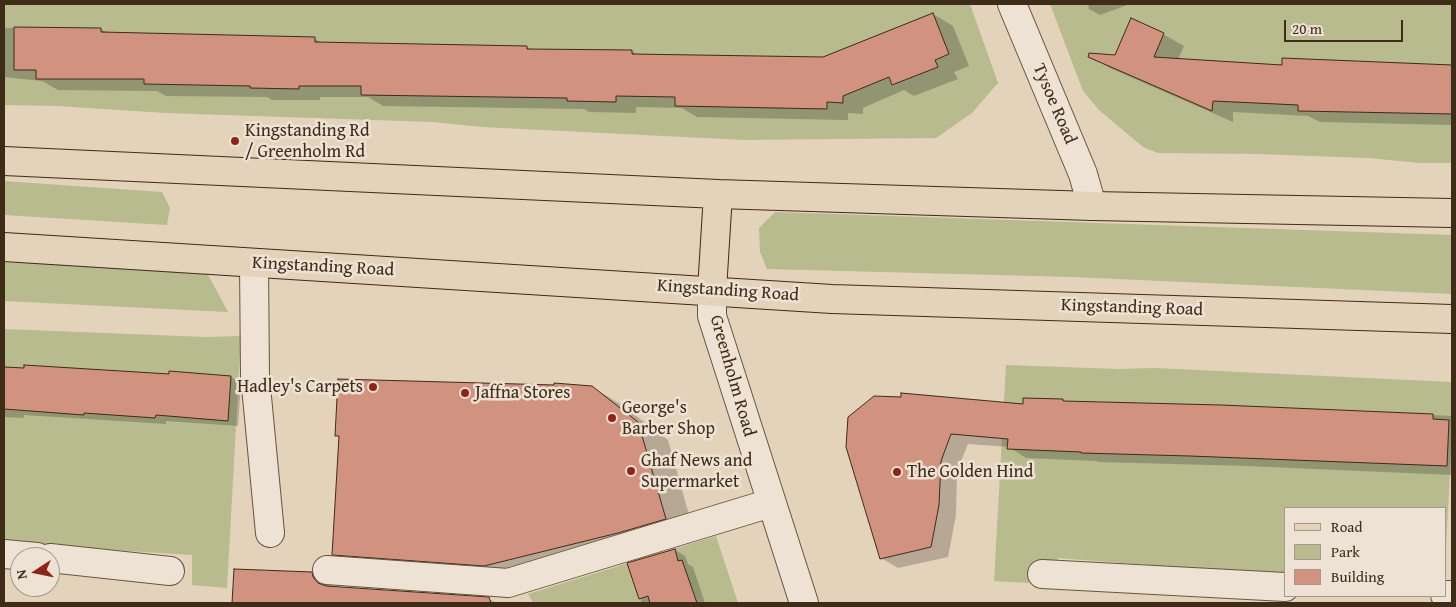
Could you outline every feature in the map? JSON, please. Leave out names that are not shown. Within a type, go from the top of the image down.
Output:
[{"type":"main road","points":[[4,161],[718,194],[1092,206],[1452,213]]},
{"type":"main road","points":[[712,290],[718,194]]},
{"type":"main road","name":"Kingstanding Road","points":[[4,247],[832,299],[1452,318]]},
{"type":"street","name":"Tysoe Road","points":[[1012,4],[1083,174],[1092,206]]},
{"type":"street","points":[[254,263],[255,376],[270,533]]},
{"type":"street","name":"Greenholm Road","points":[[712,290],[712,316],[804,603]]},
{"type":"street","points":[[327,570],[508,583],[771,503]]},
{"type":"street","points":[[60,559],[170,571]]},
{"type":"street","points":[[1042,574],[1284,586]]},
{"type":"green space","points":[[4,4],[970,4],[998,83],[972,113],[936,138],[744,140],[482,127],[433,122],[166,113],[57,106],[4,105]]},
{"type":"green space","points":[[1050,4],[1452,4],[1452,163],[1256,154],[1158,153],[1143,147],[1099,110],[1083,91]]},
{"type":"green space","points":[[4,181],[162,192],[170,208],[167,225],[4,215]]},
{"type":"green space","points":[[775,212],[1452,235],[1452,294],[1072,277],[767,269],[760,252],[759,228]]},
{"type":"green space","points":[[4,262],[206,271],[228,312],[4,301]]},
{"type":"green space","points":[[4,329],[206,337],[241,336],[227,588],[192,585],[192,555],[49,546],[4,541]]},
{"type":"green space","points":[[1006,365],[1119,369],[1155,368],[1452,382],[1452,436],[1446,547],[1446,507],[1284,507],[1284,573],[1148,572],[1147,565],[1058,558],[1057,564],[1031,564],[1029,583],[994,581]]},
{"type":"green space","points":[[716,536],[738,603],[533,603],[528,594]]},
{"type":"building","points":[[933,13],[949,54],[935,60],[938,67],[892,85],[889,77],[843,96],[843,103],[827,102],[827,109],[675,106],[675,97],[616,96],[616,102],[567,101],[567,98],[361,95],[361,86],[299,86],[299,89],[144,84],[144,79],[36,79],[36,70],[14,70],[14,27],[101,28],[101,32],[315,37],[315,42],[527,46],[527,49],[632,50],[632,54],[823,57]]},
{"type":"building","points":[[1131,18],[1164,33],[1154,57],[1282,65],[1282,58],[1452,65],[1452,114],[1298,111],[1298,105],[1213,101],[1212,111],[1088,57],[1089,53],[1115,55]]},
{"type":"building","points":[[24,365],[169,374],[169,371],[231,376],[228,421],[156,415],[155,418],[4,409],[4,367],[24,368]]},
{"type":"building","points":[[338,379],[554,385],[554,383],[592,386],[638,422],[666,519],[618,533],[484,566],[332,555],[339,436],[335,436]]},
{"type":"building","points":[[901,393],[1023,404],[1023,398],[1433,414],[1433,419],[1449,420],[1447,466],[1007,449],[1008,439],[951,434],[941,461],[939,505],[931,547],[880,559],[846,447],[848,417],[874,396],[901,397]]},
{"type":"building","points":[[675,549],[678,561],[682,560],[697,603],[650,603],[648,596],[639,599],[627,563]]},
{"type":"building","points":[[234,569],[312,572],[313,577],[318,583],[326,586],[489,597],[491,603],[232,603]]},
{"type":"place","name":"Kingstanding Rd / Greenholm Rd","points":[[235,141]]},
{"type":"place","name":"Hadley's Carpets","points":[[373,387]]},
{"type":"place","name":"Jaffna Stores","points":[[465,393]]},
{"type":"place","name":"George's Barber Shop","points":[[612,418]]},
{"type":"place","name":"Ghaf News and Supermarket","points":[[631,471]]},
{"type":"place","name":"The Golden Hind","points":[[897,472]]}]
